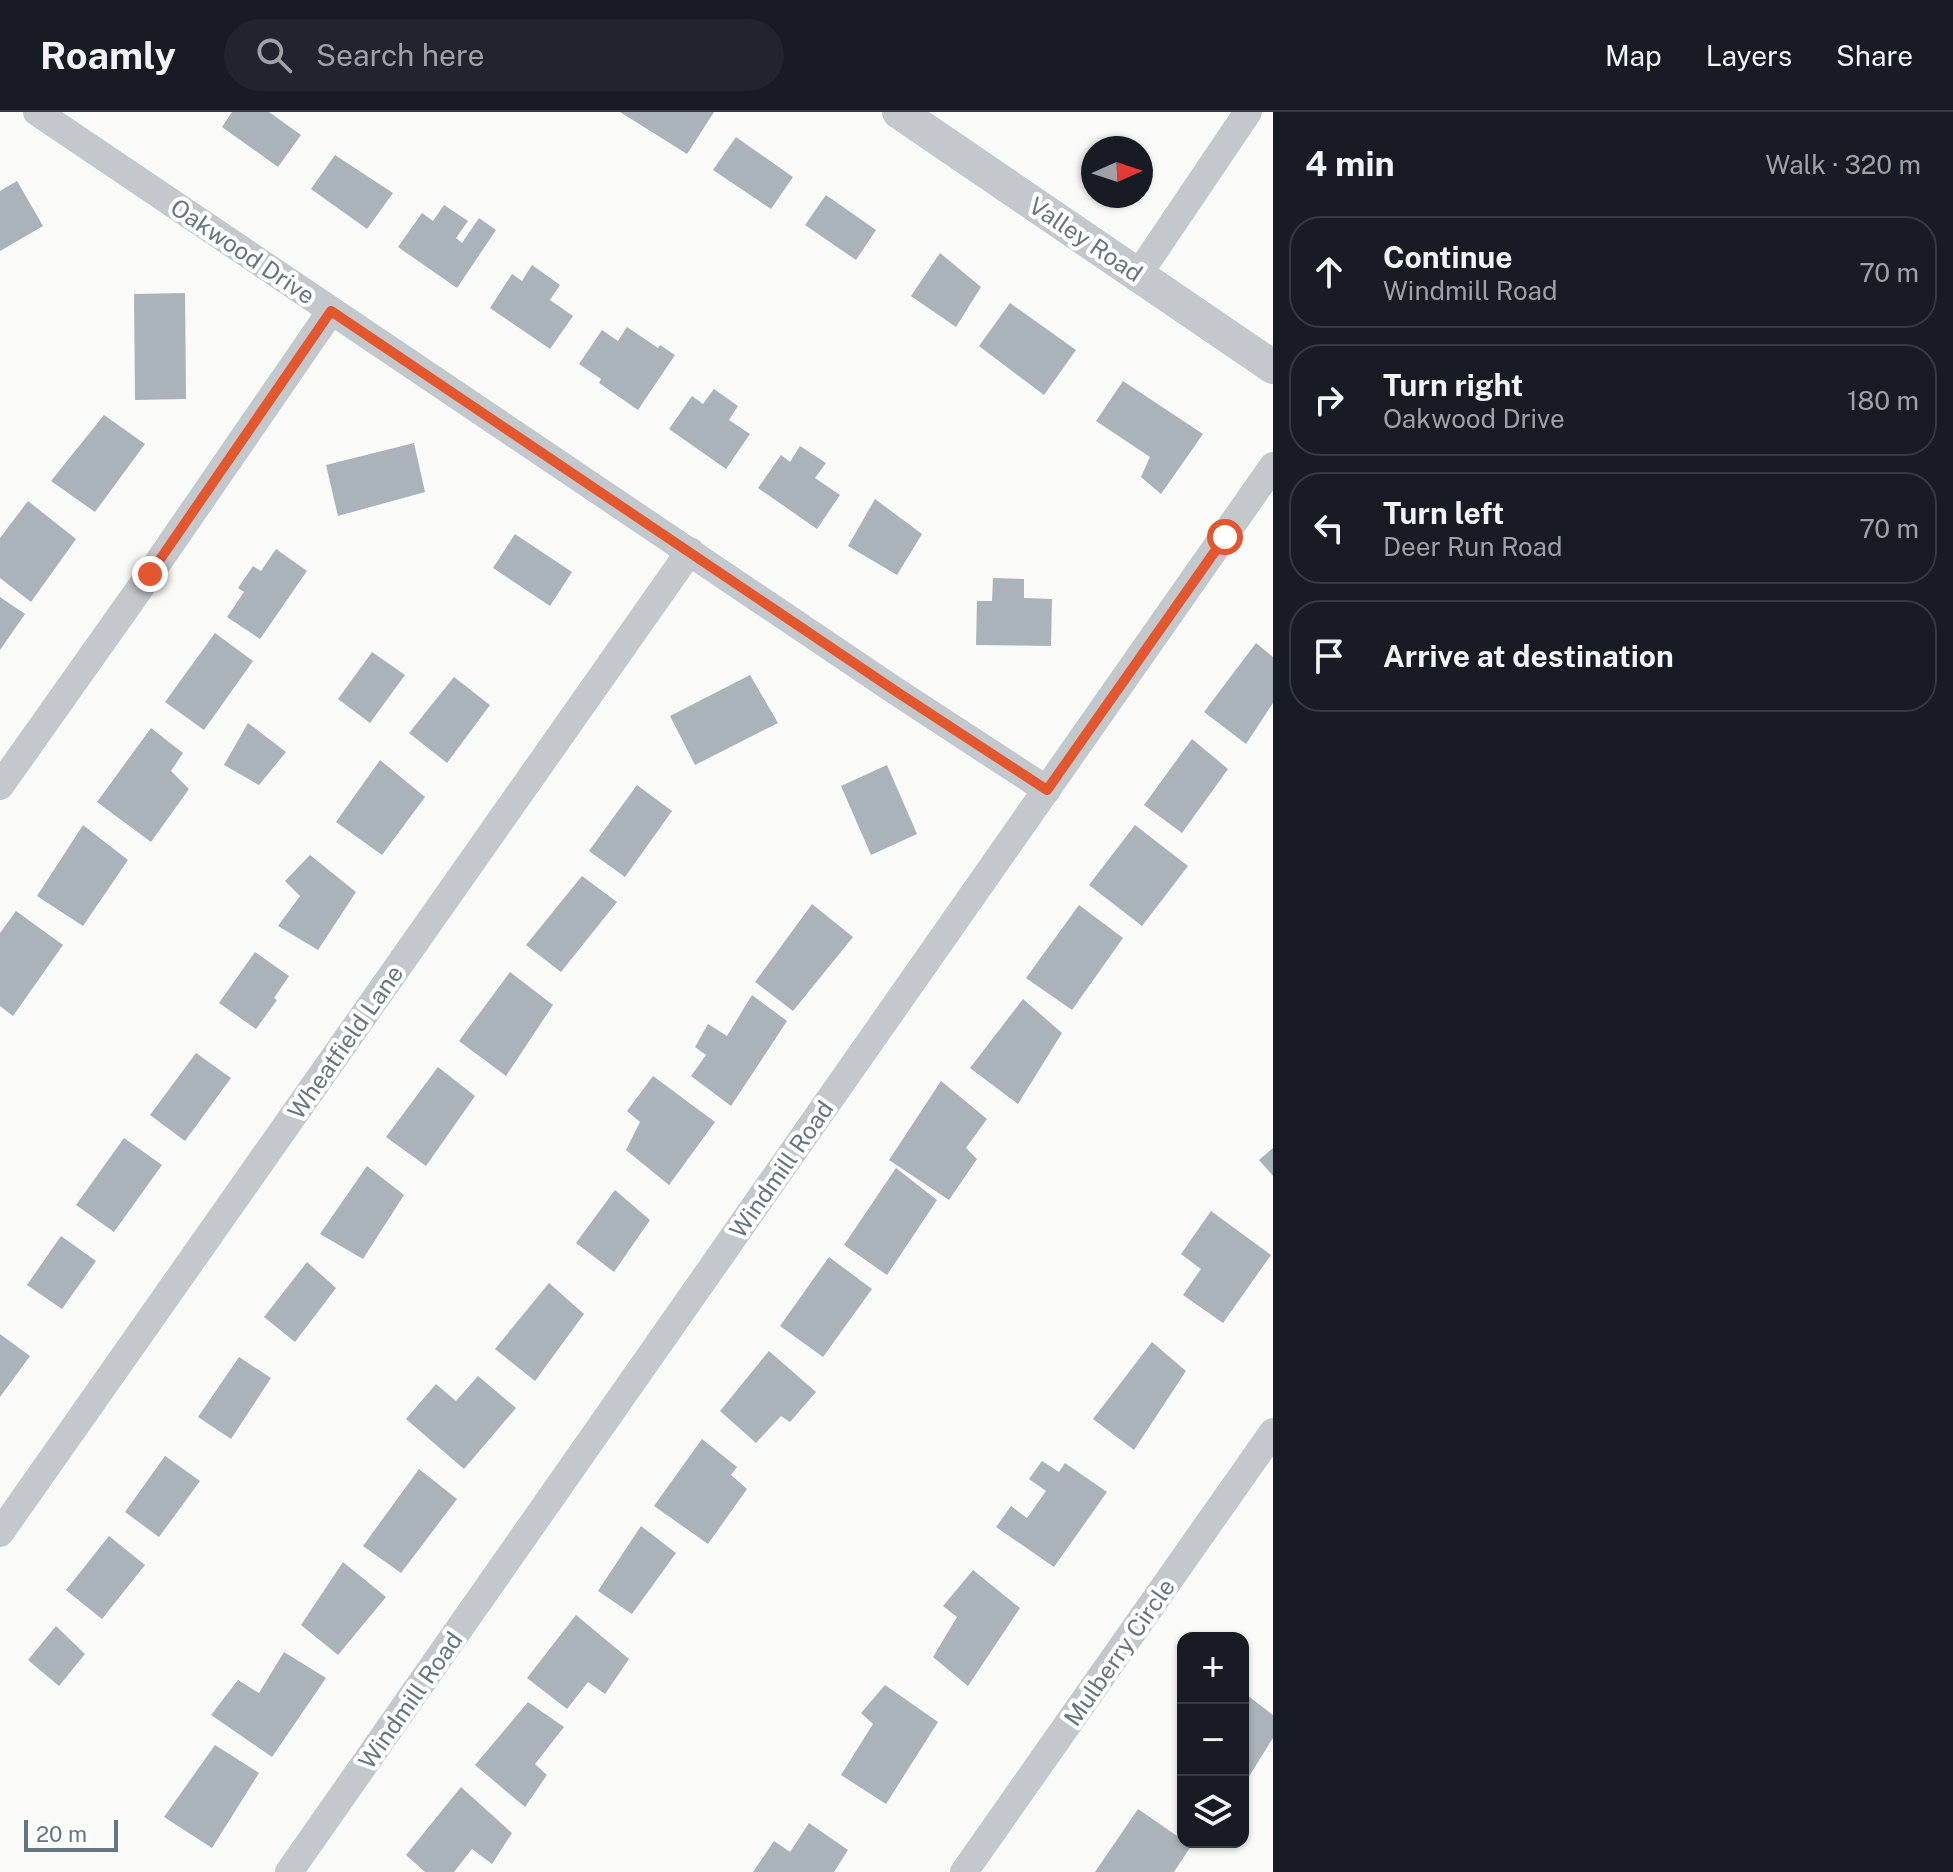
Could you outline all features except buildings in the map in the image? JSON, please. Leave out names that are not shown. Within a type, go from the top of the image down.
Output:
[{"type":"street","name":"Oakwood Drive","points":[[37,112],[1047,790]]},
{"type":"street","name":"Valley Road","points":[[899,112],[1273,367]]},
{"type":"street","points":[[1138,275],[1248,112]]},
{"type":"street","points":[[0,786],[331,311]]},
{"type":"street","name":"Windmill Road","points":[[289,1872],[1273,466]]},
{"type":"street","name":"Wheatfield Lane","points":[[0,1533],[690,551]]},
{"type":"street","name":"Mulberry Circle","points":[[964,1872],[1273,1432]]},
{"type":"route","points":[[150,574],[331,311],[1047,790],[1225,537]]}]
